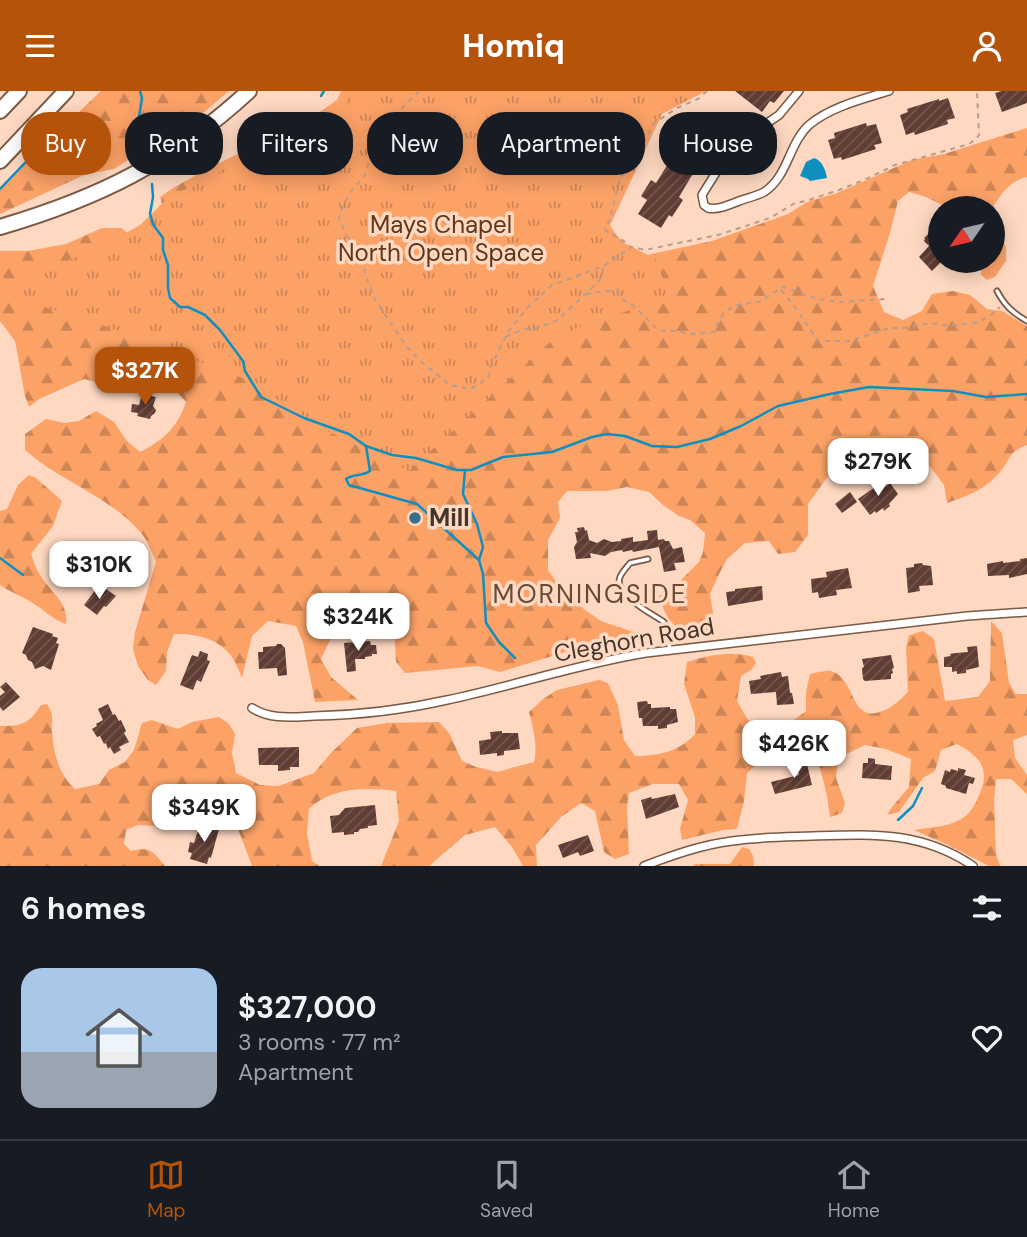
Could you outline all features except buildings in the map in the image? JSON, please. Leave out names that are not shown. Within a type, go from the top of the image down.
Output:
[{"type":"highway","points":[[0,111],[19,91]]},
{"type":"highway","points":[[0,160],[66,91]]},
{"type":"highway","points":[[0,227],[77,202],[145,169],[199,134],[249,91]]},
{"type":"street","points":[[777,116],[799,91]]},
{"type":"street","points":[[714,175],[702,195],[704,205],[708,208],[717,209],[762,193],[777,180],[806,128],[829,112],[889,91]]},
{"type":"street","name":"Cleghorn Road","points":[[252,708],[269,716],[281,717],[391,711],[449,700],[605,660],[967,616],[1027,612]]},
{"type":"street","points":[[644,866],[682,852],[733,840],[861,834],[911,838],[951,852],[973,866]]},
{"type":"lane","points":[[998,291],[1004,304],[1027,321]]},
{"type":"lane","points":[[648,559],[630,563],[619,578],[619,587],[624,594],[664,622],[670,650]]},
{"type":"path","points":[[419,91],[383,127],[365,176],[352,190],[339,219],[346,236],[361,255],[366,277],[376,299],[406,346],[450,385],[471,389],[488,378],[506,337],[527,308],[552,285],[604,266],[631,247]]},
{"type":"path","points":[[707,91],[698,99],[677,108],[653,124],[648,137],[626,166],[605,230],[631,247],[645,250],[718,235],[770,218],[795,203],[839,190],[895,165],[969,144],[979,135],[977,91]]},
{"type":"path","points":[[506,337],[524,329],[556,321],[600,279],[604,266]]},
{"type":"path","points":[[586,294],[617,292],[654,327],[662,331],[693,334],[714,332],[724,312],[737,305],[759,302],[783,287],[818,299],[841,302],[886,299]]},
{"type":"path","points":[[780,289],[818,341],[849,341],[890,328],[931,323],[951,326],[978,322],[1004,304]]},
{"type":"green space","points":[[101,91],[229,91],[204,112],[125,112],[125,162],[111,170],[111,112],[79,112]]},
{"type":"green space","points":[[341,91],[702,91],[659,112],[651,120],[645,134],[645,112],[477,112],[477,175],[627,175],[607,220],[622,241],[642,256],[712,241],[788,214],[807,202],[837,193],[912,160],[944,154],[1027,128],[1027,177],[1011,185],[1001,196],[928,198],[909,192],[898,201],[873,286],[884,312],[903,320],[922,311],[932,294],[953,291],[970,295],[987,309],[1002,311],[1027,326],[1027,445],[1013,453],[989,483],[969,495],[947,503],[944,485],[928,464],[907,460],[882,450],[865,450],[841,463],[808,504],[808,535],[795,552],[778,554],[769,541],[745,543],[727,559],[710,594],[714,620],[704,637],[687,633],[674,625],[665,613],[659,596],[676,585],[699,562],[705,533],[690,520],[663,505],[649,492],[627,487],[607,491],[567,491],[558,502],[560,518],[548,540],[548,570],[562,590],[585,610],[601,621],[639,634],[572,650],[500,672],[478,666],[405,673],[396,662],[394,627],[363,601],[343,613],[321,659],[331,677],[358,700],[315,702],[303,642],[296,626],[268,621],[252,636],[242,678],[232,657],[220,645],[198,636],[174,634],[167,652],[166,671],[156,685],[148,680],[138,666],[133,649],[135,632],[156,562],[148,543],[129,520],[115,509],[25,450],[25,434],[46,419],[64,423],[79,421],[96,411],[114,422],[127,441],[140,452],[169,432],[186,402],[168,382],[153,384],[127,379],[115,387],[84,379],[39,399],[29,407],[15,341],[0,321],[0,251],[28,251],[66,244],[102,228],[122,228],[144,250],[169,229],[160,197],[197,175],[223,175],[223,161],[237,154],[237,175],[353,175],[353,112],[320,112],[337,100]]},
{"type":"green space","name":"Mays Chapel North Open Space","points":[[350,91],[706,91],[666,112],[659,112],[659,120],[645,150],[645,112],[477,112],[477,175],[634,175],[606,234],[656,259],[669,297],[559,334],[409,471],[324,429],[245,379],[99,324],[0,293],[0,282],[21,279],[101,247],[140,225],[171,195],[213,175],[223,175],[223,170],[237,162],[237,175],[353,175],[353,112],[332,112],[345,103]]},
{"type":"green space","points":[[21,167],[21,175],[84,175],[0,214],[0,187]]},
{"type":"green space","points":[[981,273],[998,273],[987,280]]},
{"type":"green space","points":[[29,475],[62,501],[53,526],[31,554],[40,575],[62,603],[66,624],[0,585],[0,511],[7,509],[18,485]]},
{"type":"green space","points":[[991,621],[1002,633],[1009,683],[1016,694],[1027,694],[1027,735],[1013,740],[1015,758],[1027,775],[1027,794],[1011,779],[996,779],[996,854],[1000,866],[989,866],[914,830],[942,826],[963,818],[981,792],[983,768],[974,755],[957,744],[941,750],[935,771],[923,778],[899,812],[887,815],[909,787],[911,759],[886,749],[865,745],[838,758],[836,778],[845,803],[842,813],[830,817],[816,752],[762,760],[747,773],[737,829],[682,840],[680,829],[688,800],[679,784],[653,784],[629,793],[629,854],[615,859],[604,852],[595,811],[581,803],[561,817],[536,845],[537,866],[523,866],[512,847],[495,827],[465,835],[429,866],[381,866],[399,821],[396,791],[361,789],[328,796],[309,809],[307,833],[312,861],[319,866],[252,866],[235,821],[211,802],[195,802],[157,826],[138,825],[126,830],[124,844],[131,851],[151,851],[165,866],[0,866],[0,726],[24,723],[41,705],[47,704],[51,712],[58,763],[75,789],[99,784],[109,770],[125,762],[134,750],[142,723],[152,720],[178,729],[192,722],[219,717],[229,724],[235,734],[232,753],[236,773],[260,785],[279,786],[314,773],[357,728],[387,723],[439,722],[449,733],[462,761],[497,772],[534,762],[535,743],[529,712],[543,699],[557,690],[599,680],[608,683],[618,705],[624,740],[635,756],[660,754],[675,749],[695,734],[695,717],[684,684],[687,662],[711,655],[736,654],[753,657],[756,663],[741,676],[737,701],[746,717],[760,729],[781,727],[806,711],[810,674],[820,672],[831,671],[839,675],[861,710],[876,713],[890,707],[908,692],[906,648],[909,635],[923,631],[934,639],[945,701],[978,697],[990,681]]},
{"type":"green space","points":[[742,847],[749,849],[754,866],[693,866],[730,864]]},
{"type":"water","points":[[814,158],[825,169],[827,178],[810,181],[800,176],[806,162]]},
{"type":"waterway","points":[[140,91],[140,112]]},
{"type":"waterway","points":[[321,96],[324,91]]},
{"type":"waterway","points":[[0,189],[21,167]]},
{"type":"waterway","points":[[152,184],[150,214],[154,226],[163,238],[170,298],[180,307],[188,307],[205,315],[220,330],[243,361],[245,371],[261,397],[304,418],[349,434],[366,446],[392,455],[416,458],[457,470],[471,470],[503,457],[552,452],[607,434],[625,436],[652,446],[677,447],[710,439],[778,406],[869,387],[953,391],[986,397],[1027,394]]},
{"type":"waterway","points":[[366,446],[370,471],[346,479],[349,485],[417,504],[479,560]]},
{"type":"waterway","points":[[465,470],[463,494],[477,524],[483,547],[479,560],[483,574],[486,623],[499,642],[515,658]]},
{"type":"waterway","points":[[0,558],[23,575]]},
{"type":"waterway","points":[[898,820],[913,806],[922,788]]},
{"type":"place","name":"Mill","points":[[415,518]]},
{"type":"district","name":"MORNINGSIDE","points":[[590,594]]}]
